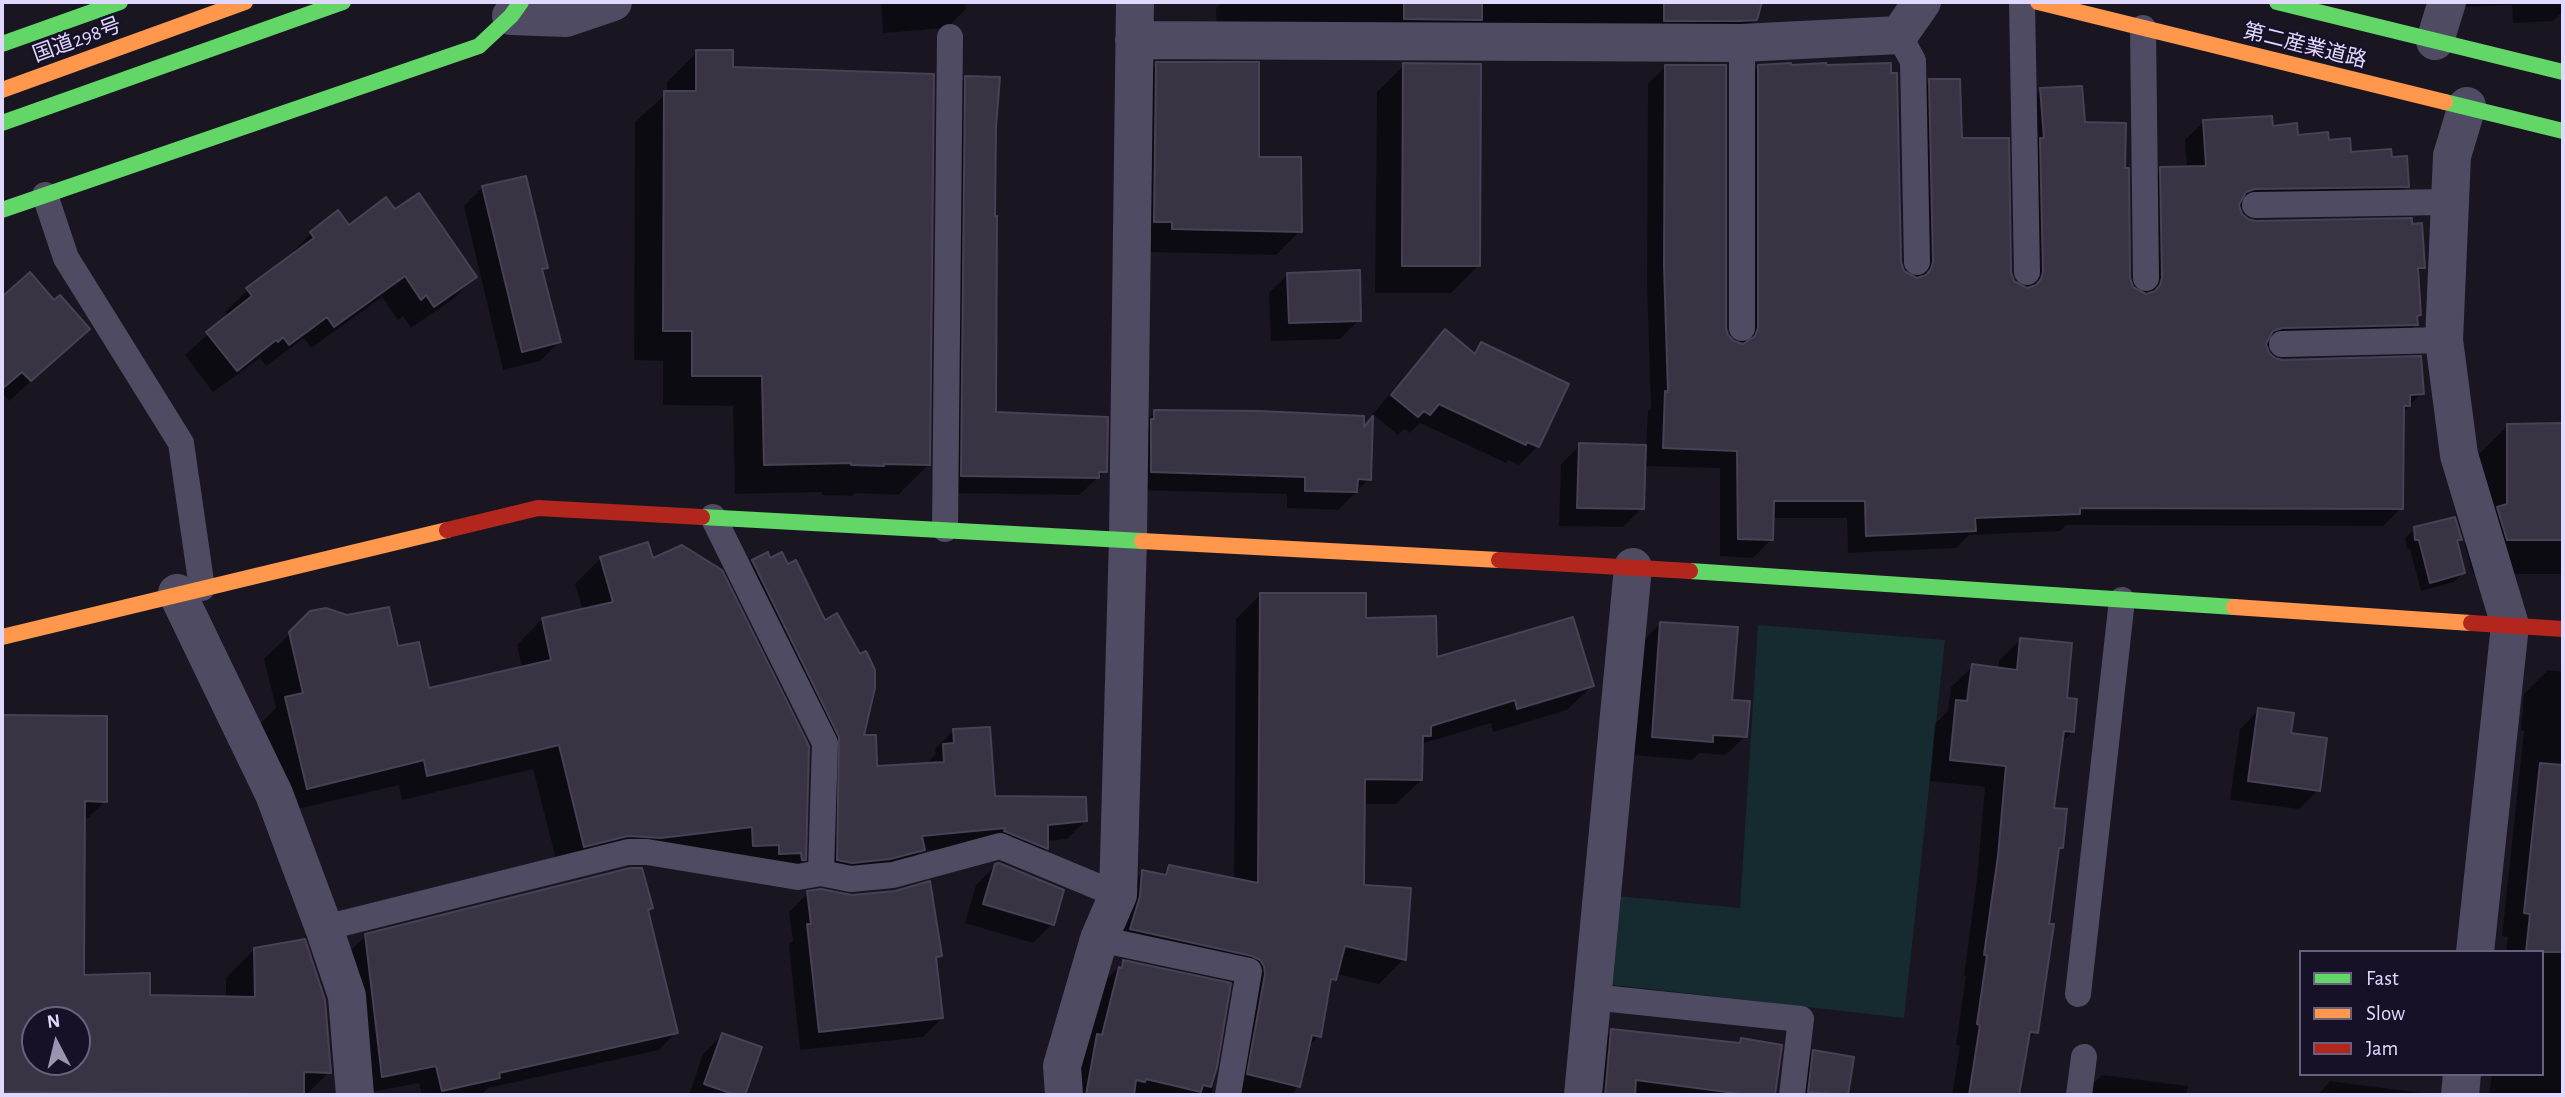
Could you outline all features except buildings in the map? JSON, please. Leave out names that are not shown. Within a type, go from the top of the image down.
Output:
[{"type":"main road","points":[[2,44],[120,2]]},
{"type":"main road","name":"国道298号","points":[[2,90],[245,2]]},
{"type":"main road","points":[[2,122],[344,2]]},
{"type":"main road","name":"第二産業道路","points":[[2038,2],[2563,131]]},
{"type":"main road","name":"第二産業道路","points":[[2277,2],[2563,72]]},
{"type":"main road","points":[[2,210],[479,46],[516,9]]},
{"type":"main road","points":[[2,637],[538,508],[1633,567],[2563,629]]},
{"type":"street","points":[[516,9],[566,18],[612,2]]},
{"type":"street","points":[[1064,1095],[1062,1066],[1099,939],[1118,895],[1128,538],[1135,2]]},
{"type":"street","points":[[1135,40],[1742,43],[1899,35],[1923,2]]},
{"type":"street","points":[[2435,41],[2447,2]]},
{"type":"street","points":[[2467,106],[2452,156],[2444,340],[2459,455],[2510,625],[2475,950]]},
{"type":"street","points":[[1583,1095],[1633,567]]},
{"type":"street","points":[[189,590],[274,794],[347,996],[355,1095]]},
{"type":"street","points":[[2460,1095],[2462,1076]]},
{"type":"lane","points":[[2022,2],[2027,272]]},
{"type":"lane","points":[[2143,28],[2146,278]]},
{"type":"lane","points":[[1899,35],[1913,61],[1917,262]]},
{"type":"lane","points":[[944,529],[950,37]]},
{"type":"lane","points":[[1742,43],[1742,328]]},
{"type":"lane","points":[[44,195],[66,258],[181,443],[189,590]]},
{"type":"lane","points":[[2255,205],[2448,202]]},
{"type":"lane","points":[[2282,344],[2444,340]]},
{"type":"lane","points":[[713,517],[825,743],[821,873]]},
{"type":"lane","points":[[2078,994],[2122,600]]},
{"type":"lane","points":[[324,928],[628,852],[647,852],[798,877],[821,873],[851,879],[893,875],[1000,846],[1118,895]]},
{"type":"lane","points":[[1099,939],[1249,971],[1228,1095]]},
{"type":"lane","points":[[1592,997],[1801,1019],[1792,1095]]},
{"type":"lane","points":[[2078,1095],[2084,1057]]},
{"type":"green space","points":[[1758,625],[1945,640],[1904,1018],[1606,984],[1617,896],[1740,908]]},
{"type":"traffic: fast","points":[[2,44],[120,2]]},
{"type":"traffic: fast","points":[[2,123],[343,2]]},
{"type":"traffic: fast","points":[[2,210],[479,46],[511,16],[521,2]]},
{"type":"traffic: fast","points":[[2277,2],[2563,72]]},
{"type":"traffic: fast","points":[[2445,102],[2563,131]]},
{"type":"traffic: fast","points":[[702,517],[1142,541]]},
{"type":"traffic: fast","points":[[1690,571],[2234,607]]},
{"type":"traffic: slow","points":[[2,90],[245,2]]},
{"type":"traffic: slow","points":[[2038,2],[2445,102]]},
{"type":"traffic: slow","points":[[2,637],[447,530]]},
{"type":"traffic: slow","points":[[1142,541],[1499,560]]},
{"type":"traffic: slow","points":[[2234,607],[2471,623]]},
{"type":"traffic: jam","points":[[447,530],[538,508],[702,517]]},
{"type":"traffic: jam","points":[[1499,560],[1690,571]]},
{"type":"traffic: jam","points":[[2471,623],[2563,629]]}]
